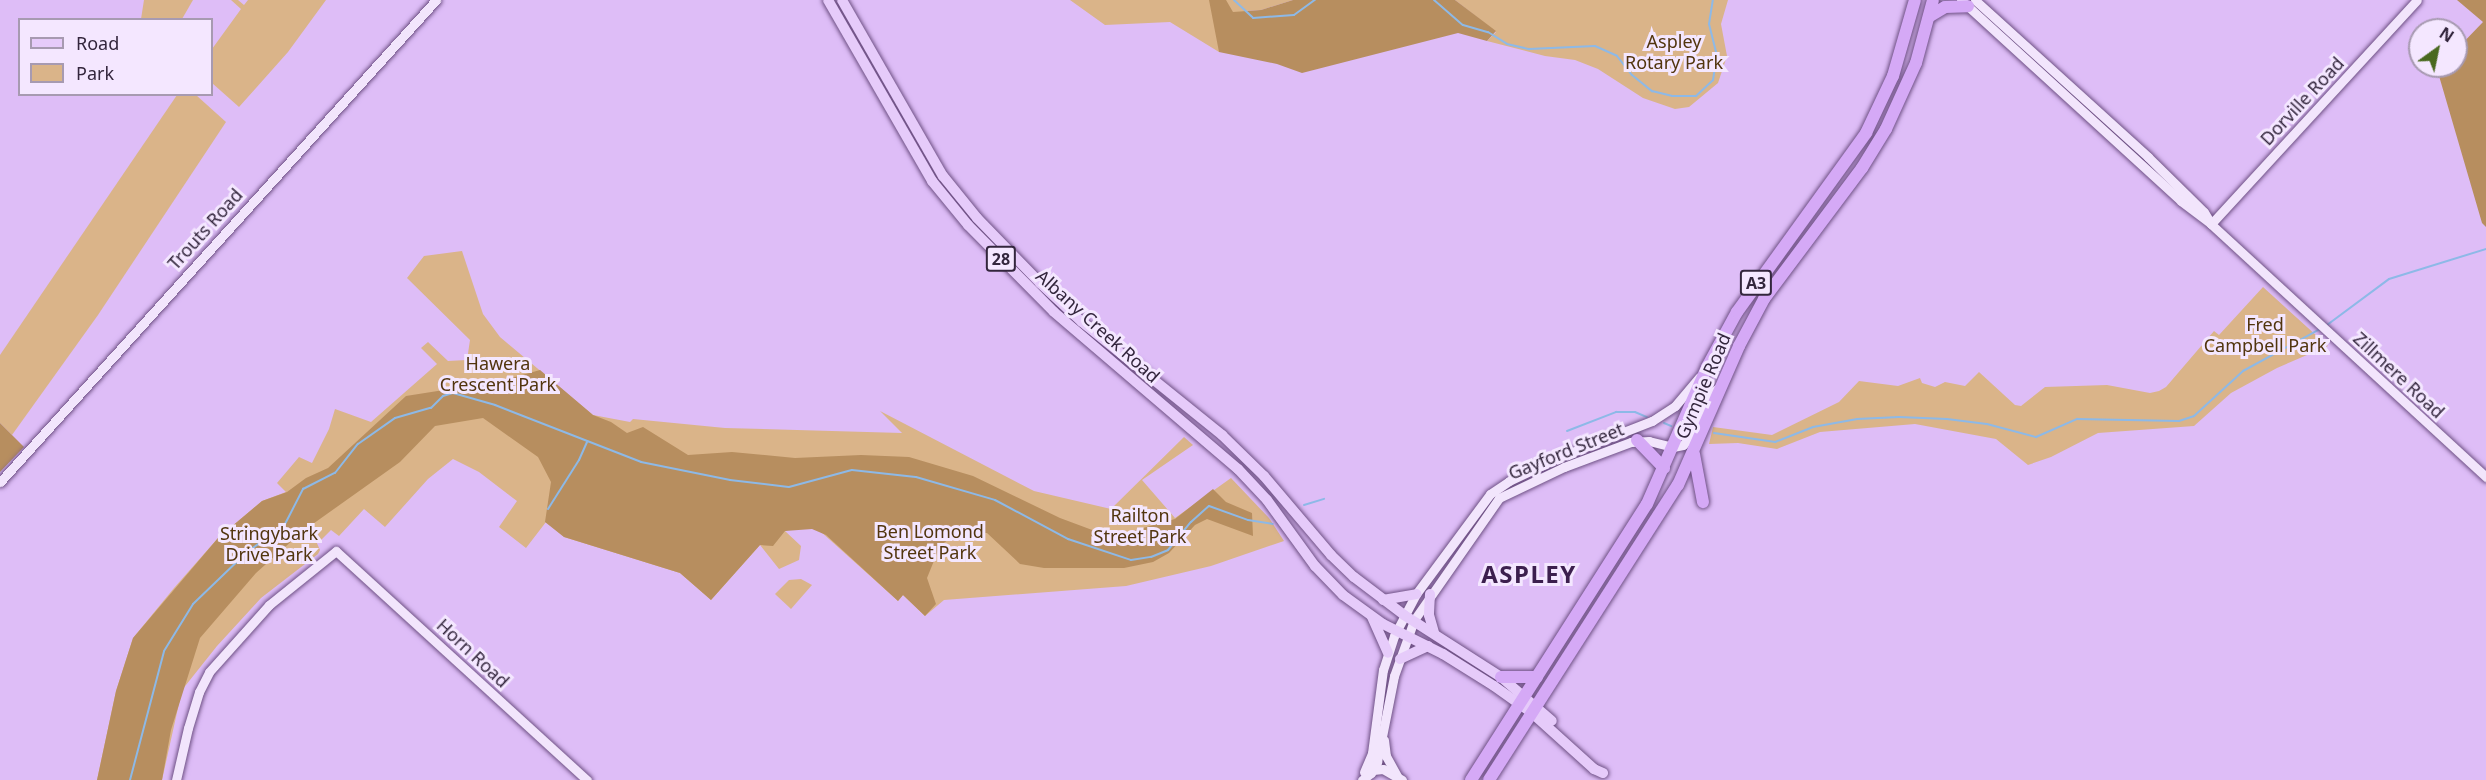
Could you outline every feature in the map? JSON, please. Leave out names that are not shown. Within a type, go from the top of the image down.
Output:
[{"type":"highway","name":"Gympie Road","points":[[1471,780],[1639,518],[1664,468],[1707,367],[1752,288],[1866,133],[1893,76],[1915,0]]},
{"type":"highway","name":"Gympie Road","points":[[1490,780],[1670,499],[1694,454],[1744,336],[1767,294],[1862,168],[1890,123],[1909,84],[1933,0]]},
{"type":"highway","points":[[1930,16],[1945,7],[1968,2]]},
{"type":"highway","points":[[1637,440],[1664,468]]},
{"type":"highway","points":[[1694,454],[1703,502]]},
{"type":"highway","points":[[1501,677],[1537,677]]},
{"type":"main road","name":"Trouts Road","points":[[0,482],[436,0]]},
{"type":"main road","name":"Albany Creek Road","points":[[828,0],[915,156],[958,214],[1071,329],[1238,469],[1267,500],[1325,579],[1371,617],[1396,631]]},
{"type":"main road","name":"Albany Creek Road","points":[[842,0],[927,152],[968,208],[1063,306],[1211,424],[1250,460],[1336,560],[1383,600],[1409,617]]},
{"type":"main road","name":"Dorville Road","points":[[2211,224],[2417,0]]},
{"type":"main road","name":"Zillmere Road","points":[[1968,2],[2181,201],[2211,224],[2486,477]]},
{"type":"main road","name":"Gayford Street","points":[[1409,617],[1416,594],[1495,489],[1562,456],[1652,422],[1678,403],[1707,367]]},
{"type":"main road","points":[[1673,447],[1688,441],[1708,396],[1723,384]]},
{"type":"main road","name":"Gayford Street","points":[[1409,617],[1430,594],[1495,503],[1504,495],[1564,468],[1637,440],[1673,447]]},
{"type":"main road","name":"Horn Road","points":[[176,780],[188,728],[209,672],[269,605],[336,550],[587,780]]},
{"type":"main road","points":[[1383,600],[1416,594]]},
{"type":"main road","points":[[1430,594],[1429,615],[1434,633]]},
{"type":"main road","points":[[1371,617],[1388,653]]},
{"type":"main road","points":[[1362,780],[1371,756],[1381,679],[1388,653],[1396,631],[1409,617]]},
{"type":"main road","points":[[1362,780],[1373,770],[1383,738],[1407,636],[1409,617]]},
{"type":"main road","name":"28","points":[[1409,617],[1501,677],[1594,769],[1607,776]]},
{"type":"main road","name":"28","points":[[1396,631],[1428,646],[1522,700]]},
{"type":"main road","points":[[1400,658],[1428,646]]},
{"type":"main road","points":[[1383,738],[1386,756],[1399,778]]},
{"type":"main road","points":[[1373,770],[1383,769],[1399,778]]},
{"type":"green space","points":[[144,0],[193,0],[183,18],[141,18]]},
{"type":"green space","points":[[231,0],[238,0],[244,5],[248,0],[326,0],[288,52],[239,107],[213,84],[213,48],[241,9]]},
{"type":"green space","points":[[1070,0],[1293,0],[1261,10],[1246,11],[1219,52],[1170,22],[1105,25]]},
{"type":"green space","points":[[1209,0],[1226,0],[1233,12],[1261,10],[1293,0],[1455,0],[1496,31],[1487,41],[1458,33],[1302,73],[1277,64],[1219,52]]},
{"type":"green space","name":"Aspley Rotary Park","points":[[1455,0],[1728,0],[1721,24],[1727,56],[1718,83],[1689,107],[1675,109],[1643,98],[1598,69],[1575,60],[1545,56],[1487,41],[1496,32]]},
{"type":"green space","points":[[2457,0],[2486,0],[2486,227],[2482,223],[2440,78],[2468,78],[2468,38],[2483,22]]},
{"type":"green space","points":[[176,96],[197,96],[226,122],[98,315],[12,435],[0,423],[0,355]]},
{"type":"green space","points":[[462,251],[483,314],[500,337],[593,415],[630,422],[633,419],[725,428],[902,433],[880,411],[1034,491],[1111,509],[1184,437],[1193,445],[1142,480],[1175,518],[1231,478],[1269,518],[1284,541],[1211,566],[1126,586],[944,600],[925,616],[903,595],[898,601],[810,522],[785,531],[801,546],[799,560],[779,569],[760,545],[711,600],[680,573],[564,537],[546,522],[526,548],[499,527],[517,501],[479,472],[453,459],[428,479],[385,527],[364,509],[339,536],[331,530],[321,540],[318,538],[316,541],[320,550],[318,554],[261,598],[217,646],[182,690],[162,780],[97,780],[116,691],[133,638],[218,538],[262,501],[286,492],[277,483],[299,457],[312,463],[329,429],[335,409],[371,422],[437,364],[421,348],[428,342],[448,361],[467,360],[470,340],[407,278],[424,256]]},
{"type":"green space","name":"Fred Campbell Park","points":[[2263,287],[2328,346],[2277,368],[2231,393],[2194,426],[2098,433],[2051,457],[2028,465],[1996,439],[1915,424],[1820,432],[1777,449],[1738,443],[1709,444],[1713,427],[1772,435],[1839,402],[1859,381],[1898,386],[1920,378],[1922,383],[1935,387],[1945,382],[1965,386],[1979,372],[2015,405],[2021,406],[2045,387],[2107,385],[2150,393],[2159,391],[2166,387],[2214,331],[2219,335]]},
{"type":"green space","points":[[540,370],[593,415],[611,422],[627,433],[643,427],[688,455],[732,452],[795,458],[861,455],[909,457],[973,476],[1060,518],[1111,537],[1175,519],[1213,489],[1226,502],[1252,513],[1253,536],[1207,519],[1195,525],[1169,553],[1153,562],[1124,568],[1044,568],[1020,564],[987,533],[958,532],[940,546],[927,578],[936,604],[925,616],[903,595],[898,601],[826,535],[812,529],[785,531],[773,546],[760,545],[711,600],[680,573],[564,537],[545,522],[551,482],[538,457],[483,418],[435,426],[400,462],[303,531],[256,573],[200,638],[171,730],[162,780],[97,780],[116,691],[133,638],[218,538],[262,501],[287,492],[306,478],[328,468],[406,396],[501,381]]},
{"type":"green space","points":[[0,423],[24,447],[0,472]]},
{"type":"green space","points":[[801,579],[812,585],[791,609],[775,594],[789,580]]},
{"type":"waterway","points":[[1234,0],[1253,18],[1294,15],[1315,0]]},
{"type":"waterway","points":[[1434,0],[1463,25],[1488,32],[1507,44],[1529,49],[1595,46],[1617,56],[1632,75],[1652,91],[1672,96],[1696,96],[1713,80],[1717,56],[1709,24],[1713,0]]},
{"type":"waterway","points":[[2327,325],[2389,279],[2486,249]]},
{"type":"waterway","points":[[1714,433],[1775,442],[1813,427],[1857,419],[1899,417],[1947,419],[1987,424],[2036,437],[2077,419],[2179,421],[2194,416],[2243,371],[2322,328]]},
{"type":"waterway","points":[[130,780],[164,651],[193,604],[247,552],[284,526],[303,489],[335,473],[358,444],[395,418],[431,408],[443,396],[453,393],[495,405],[641,462],[730,480],[789,487],[852,470],[916,477],[995,500],[1068,539],[1131,560],[1151,557],[1168,550],[1191,522],[1209,506],[1248,520],[1273,524]]},
{"type":"waterway","points":[[1567,431],[1616,412],[1635,412],[1647,417]]},
{"type":"waterway","points":[[1664,423],[1671,426]]},
{"type":"waterway","points":[[548,509],[579,460],[587,442]]},
{"type":"waterway","points":[[1304,505],[1324,499]]},
{"type":"district","name":"ASPLEY","points":[[1529,574]]},
{"type":"park label","name":"Hawera Crescent Park","points":[[498,374]]},
{"type":"park label","name":"Railton Street Park","points":[[1140,526]]},
{"type":"park label","name":"Ben Lomond Street Park","points":[[930,542]]},
{"type":"park label","name":"Stringybark Drive Park","points":[[269,544]]}]
